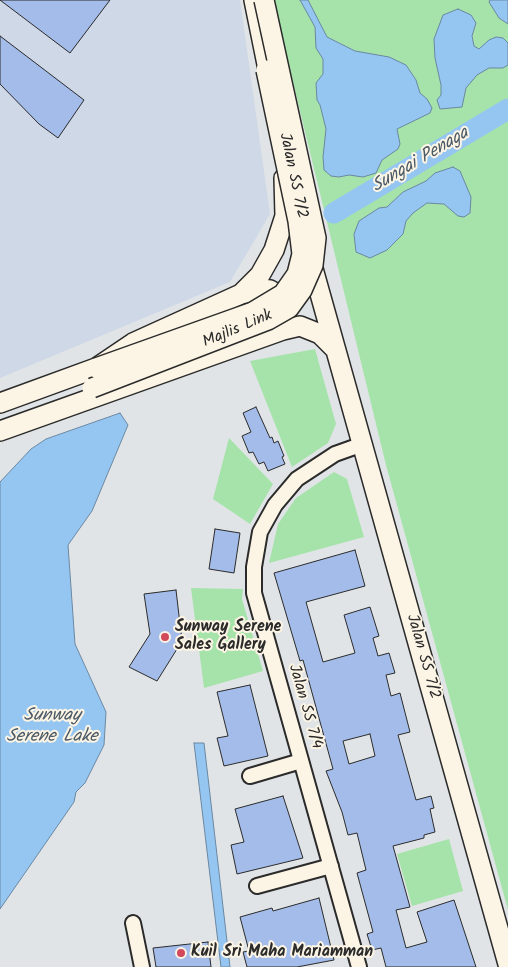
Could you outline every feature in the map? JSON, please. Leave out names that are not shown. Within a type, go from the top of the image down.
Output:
[{"type":"street","name":"Jalan SS 7/2","points":[[252,0],[316,284],[363,444],[508,964]]},
{"type":"street","name":"Majlis Link","points":[[0,403],[253,312],[283,294],[297,274],[302,254],[298,221],[252,0]]},
{"type":"street","name":"Majlis Link","points":[[0,422],[268,320],[289,308],[302,290],[314,265],[316,238],[264,0]]},
{"type":"street","name":"Jalan SS 7/2","points":[[270,0],[327,279],[336,350]]},
{"type":"street","points":[[241,294],[260,275],[274,250],[284,216],[284,141]]},
{"type":"street","points":[[96,368],[133,343],[241,294],[262,289],[270,290],[277,294],[284,310],[265,332],[242,344]]},
{"type":"street","points":[[0,431],[242,344],[300,326],[320,334],[336,350]]},
{"type":"street","name":"Jalan SS 7/4","points":[[359,967],[254,592],[254,567],[260,532],[275,505],[297,479],[335,454],[363,444]]},
{"type":"street","points":[[250,776],[301,761]]},
{"type":"street","points":[[257,886],[331,866]]},
{"type":"street","points":[[133,923],[142,967]]},
{"type":"shaded area","points":[[0,0],[240,0],[270,214],[230,282],[0,378]]},
{"type":"green space","points":[[273,0],[508,0],[508,910],[386,465]]},
{"type":"green space","points":[[315,349],[336,424],[328,443],[292,467],[250,361]]},
{"type":"green space","points":[[229,438],[273,484],[250,524],[213,499]]},
{"type":"green space","points":[[334,472],[347,479],[364,537],[269,563],[278,524],[296,498]]},
{"type":"green space","points":[[191,588],[243,589],[242,599],[263,671],[204,688]]},
{"type":"green space","points":[[449,839],[463,891],[412,906],[397,854]]},
{"type":"water","points":[[300,0],[308,0],[327,37],[355,51],[389,57],[406,65],[416,80],[420,93],[427,99],[432,108],[430,113],[397,129],[400,144],[398,149],[382,160],[376,173],[363,177],[349,175],[339,177],[331,176],[324,170],[323,157],[326,129],[317,100],[316,83],[323,74],[323,59],[316,48],[315,27]]},
{"type":"water","points":[[490,0],[508,0],[508,24],[499,18],[489,2]]},
{"type":"water","points":[[458,9],[471,15],[476,23],[472,36],[474,46],[479,49],[489,40],[496,37],[503,38],[508,43],[508,65],[503,68],[489,68],[477,75],[466,88],[462,107],[440,109],[437,100],[441,95],[441,85],[435,58],[434,39],[443,15]]},
{"type":"water","points":[[453,167],[460,171],[471,197],[470,213],[464,217],[458,216],[444,204],[427,203],[413,213],[406,221],[403,234],[387,250],[370,258],[356,252],[354,234],[359,221],[379,208],[387,207],[403,192],[426,181],[435,173]]},
{"type":"water","name":"Sunway Serene Lake","points":[[120,413],[128,425],[92,511],[68,545],[75,644],[106,712],[104,745],[85,783],[76,792],[74,802],[0,909],[0,482],[31,449],[46,439]]},
{"type":"water","points":[[194,743],[204,743],[230,967],[221,967]]},
{"type":"building","points":[[0,0],[110,0],[70,53]]},
{"type":"building","points":[[0,36],[84,100],[58,138],[39,124],[0,84]]},
{"type":"building","points":[[256,407],[270,438],[272,437],[274,443],[278,441],[284,456],[282,457],[285,464],[268,471],[264,462],[259,464],[253,452],[249,453],[242,436],[251,432],[243,413]]},
{"type":"building","points":[[215,529],[240,533],[234,573],[209,569]]},
{"type":"building","points":[[355,550],[365,586],[306,602],[323,662],[355,653],[344,615],[370,607],[379,636],[373,638],[378,656],[389,653],[395,673],[386,675],[391,696],[400,693],[410,732],[398,735],[416,800],[431,796],[434,808],[430,809],[435,832],[424,835],[424,838],[393,846],[410,907],[396,910],[406,948],[427,942],[417,912],[454,900],[476,967],[386,967],[381,948],[372,950],[367,934],[373,932],[357,873],[366,870],[357,833],[348,835],[342,812],[326,771],[333,769],[303,660],[300,661],[274,573]],"holes":[[[370,734],[375,756],[349,764],[343,741]]]},
{"type":"building","name":"Sunway Serene Sales Gallery","points":[[176,590],[182,641],[157,681],[129,667],[150,634],[144,594]]},
{"type":"building","points":[[250,685],[268,756],[224,766],[217,738],[228,736],[217,692]]},
{"type":"building","points":[[283,796],[303,858],[237,874],[231,845],[244,842],[235,809]]},
{"type":"building","points":[[319,898],[334,960],[297,967],[247,967],[243,952],[249,951],[240,917],[272,908],[273,911]]},
{"type":"building","points":[[208,942],[211,967],[156,967],[153,948]]},
{"type":"waterway","name":"Sungai Penaga","points":[[334,213],[508,109]]},
{"type":"place","name":"Sunway Serene Sales Gallery","points":[[165,637]]},
{"type":"place","name":"Kuil Sri Maha Mariamman","points":[[181,953]]}]
